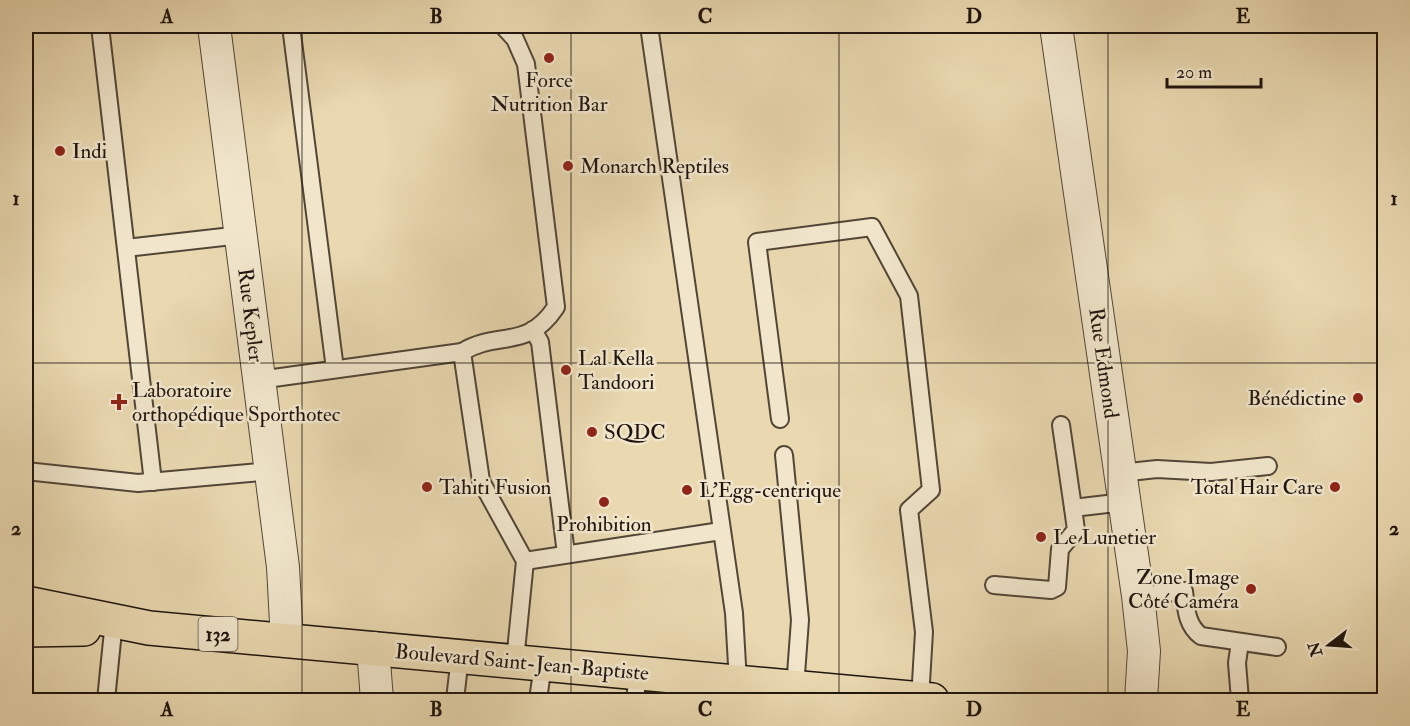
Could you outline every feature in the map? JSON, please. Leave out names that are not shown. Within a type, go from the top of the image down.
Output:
[{"type":"highway","name":"Boulevard Saint-Jean-Baptiste","points":[[26,603],[113,625]]},
{"type":"highway","name":"Boulevard Saint-Jean-Baptiste","points":[[26,630],[113,625],[529,663],[637,687],[738,682],[779,691],[926,700]]},
{"type":"street","name":"Rue Kepler","points":[[214,26],[284,576],[287,641]]},
{"type":"street","name":"Rue Edmond","points":[[1056,26],[1138,596],[1144,661],[1142,700]]},
{"type":"street","points":[[373,648],[377,700]]},
{"type":"lane","points":[[100,26],[153,482]]},
{"type":"lane","points":[[291,26],[335,369]]},
{"type":"lane","points":[[259,380],[462,352],[476,343],[524,337],[549,317],[556,307],[525,63],[515,39],[503,26]]},
{"type":"lane","points":[[649,26],[734,613],[738,682]]},
{"type":"lane","points":[[780,418],[757,242],[872,226],[909,296],[931,490],[909,510],[924,632],[926,700]]},
{"type":"lane","points":[[126,248],[241,235]]},
{"type":"lane","points":[[533,330],[540,342],[566,554]]},
{"type":"lane","points":[[462,352],[481,482],[525,561],[529,663],[538,700]]},
{"type":"lane","points":[[994,585],[1051,590],[1057,587],[1060,549],[1076,530],[1061,425]]},
{"type":"lane","points":[[779,691],[800,620],[783,454]]},
{"type":"lane","points":[[1073,507],[1157,470],[1211,472],[1268,466]]},
{"type":"lane","points":[[26,471],[138,483],[271,471]]},
{"type":"lane","points":[[525,561],[721,531]]},
{"type":"lane","points":[[1138,596],[1184,591],[1188,619],[1194,630],[1201,636],[1277,647]]},
{"type":"lane","points":[[106,700],[113,625]]},
{"type":"lane","points":[[1240,642],[1237,663],[1240,700]]},
{"type":"lane","points":[[455,700],[460,656]]},
{"type":"place","name":"Force Nutrition Bar","points":[[549,58]]},
{"type":"place","name":"Indi","points":[[60,151]]},
{"type":"place","name":"Monarch Reptiles","points":[[568,166]]},
{"type":"place","name":"Lal Kella Tandoori","points":[[566,370]]},
{"type":"place","name":"Bénédictine","points":[[1358,398]]},
{"type":"place","name":"Laboratoire orthopédique Sporthotec","points":[[119,402]]},
{"type":"place","name":"SQDC","points":[[592,432]]},
{"type":"place","name":"Tahiti Fusion","points":[[427,487]]},
{"type":"place","name":"Total Hair Care","points":[[1335,487]]},
{"type":"place","name":"L'Egg-centrique","points":[[687,490]]},
{"type":"place","name":"Prohibition","points":[[604,502]]},
{"type":"place","name":"Le Lunetier","points":[[1041,537]]},
{"type":"place","name":"Zone Image Côté Caméra","points":[[1251,589]]}]
